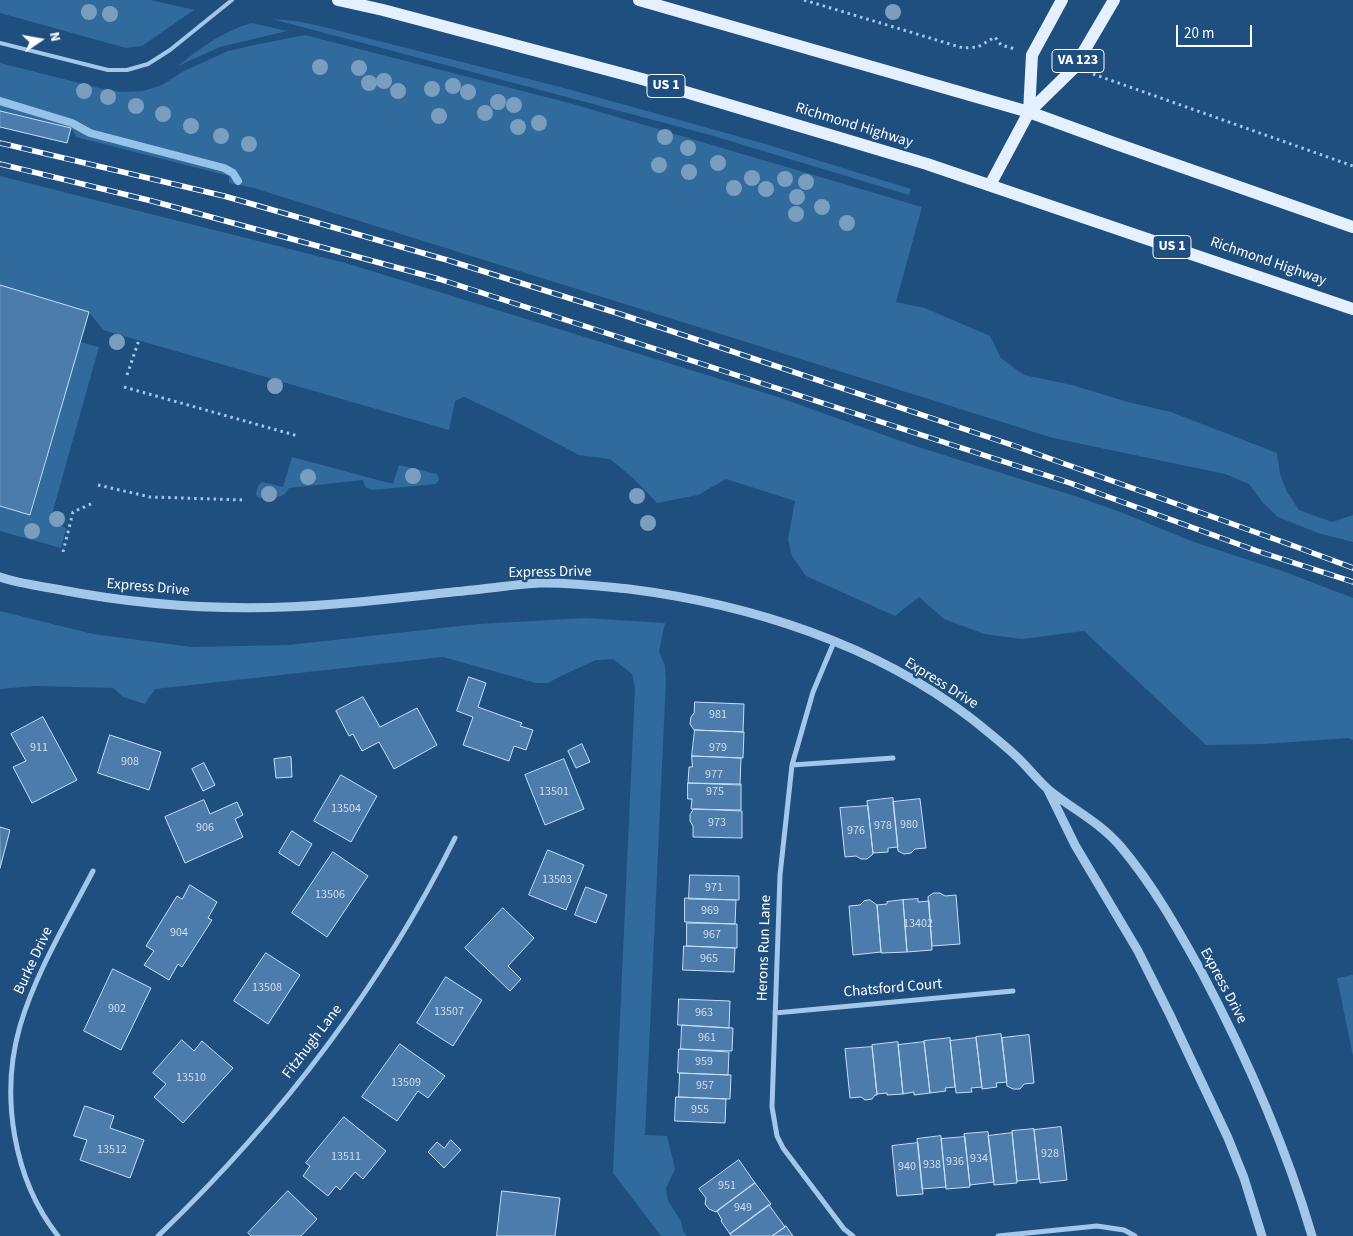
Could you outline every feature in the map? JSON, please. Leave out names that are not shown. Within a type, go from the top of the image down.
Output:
[{"type":"main road","name":"Richmond Highway","points":[[338,0],[393,12],[642,79],[926,164],[1353,309]]},
{"type":"main road","points":[[640,0],[1029,112],[1353,227]]},
{"type":"main road","name":"VA 123","points":[[1029,112],[1032,55],[1062,0]]},
{"type":"main road","name":"VA 123","points":[[990,185],[1029,112],[1074,68],[1114,0]]},
{"type":"street","name":"Express Drive","points":[[0,577],[91,596],[171,605],[251,608],[331,604],[539,583],[592,585],[671,594],[723,605],[786,624],[834,642],[909,678],[942,698],[971,719],[1016,756],[1048,789],[1107,831],[1149,884],[1180,933],[1220,1007],[1267,1106],[1287,1157],[1312,1236]]},
{"type":"street","name":"Herons Run Lane","points":[[834,642],[813,692],[792,765],[780,875],[772,1108],[777,1136],[791,1160],[844,1229],[853,1236]]},
{"type":"street","points":[[792,765],[893,758]]},
{"type":"street","name":"Express Drive","points":[[1048,789],[1075,845],[1138,951],[1170,1015],[1228,1138],[1244,1178],[1262,1236]]},
{"type":"street","name":"Fitzhugh Lane","points":[[158,1236],[217,1178],[271,1117],[337,1032],[397,944],[455,838]]},
{"type":"street","name":"Burke Drive","points":[[58,1236],[32,1192],[18,1152],[14,1133],[11,1095],[14,1056],[20,1026],[28,1004],[55,944],[94,871]]},
{"type":"street","name":"Chatsford Court","points":[[775,1013],[1013,991]]},
{"type":"street","points":[[998,1236],[1097,1226],[1124,1230],[1136,1236]]},
{"type":"lane","points":[[0,43],[108,70],[127,70],[143,66],[160,57],[232,0]]},
{"type":"path","points":[[804,0],[962,48],[978,47],[995,37],[1001,45],[1010,48]]},
{"type":"path","points":[[1119,83],[1353,166]]},
{"type":"path","points":[[127,376],[139,340]]},
{"type":"path","points":[[124,387],[298,436]]},
{"type":"path","points":[[98,485],[150,497],[244,500]]},
{"type":"path","points":[[63,552],[73,512],[93,503]]},
{"type":"shaded area","points":[[0,0],[151,0],[194,10],[142,46],[126,48],[0,13]]},
{"type":"shaded area","points":[[272,19],[320,26],[568,89],[762,143],[911,189],[909,195],[710,135]]},
{"type":"shaded area","points":[[252,23],[287,31],[220,47],[178,66],[213,40],[231,30]]},
{"type":"shaded area","points":[[305,35],[573,104],[922,207],[896,302],[925,308],[990,336],[1001,358],[1024,375],[1072,385],[1128,402],[1171,412],[1277,453],[1280,474],[1287,492],[1299,510],[1332,522],[1353,515],[1353,542],[1318,533],[1278,517],[1263,503],[1249,484],[1225,474],[1053,438],[254,188],[229,183],[229,176],[76,137],[71,128],[0,111],[0,63],[103,89],[121,92],[143,91],[162,85],[184,71],[228,51]]},
{"type":"shaded area","points":[[0,176],[349,264],[778,397],[912,445],[1078,497],[1191,541],[1288,573],[1353,598],[1353,740],[1349,738],[1263,744],[1206,745],[1084,631],[1022,639],[984,634],[944,619],[919,597],[895,616],[806,576],[792,556],[788,539],[795,501],[726,479],[698,495],[657,503],[634,479],[610,459],[579,455],[507,417],[464,397],[455,401],[449,430],[103,330],[89,312],[0,285]]},
{"type":"shaded area","points":[[80,342],[99,347],[50,521],[66,528],[61,548],[0,531],[0,506],[31,515]]},
{"type":"shaded area","points":[[292,457],[393,484],[399,465],[437,474],[439,480],[436,484],[372,490],[365,487],[363,480],[289,488],[287,492],[280,496],[259,498],[256,495],[258,486],[262,482],[283,487]]},
{"type":"shaded area","points":[[0,611],[93,634],[192,647],[289,645],[478,624],[585,618],[665,623],[659,651],[665,666],[666,679],[645,1135],[667,1136],[675,1169],[666,1188],[668,1201],[681,1221],[683,1231],[687,1236],[661,1236],[613,1173],[635,688],[632,674],[613,659],[596,660],[548,683],[536,683],[443,657],[155,689],[145,704],[123,697],[113,688],[34,686],[0,689]]},
{"type":"shaded area","points":[[1353,975],[1353,1056],[1337,978]]},
{"type":"building","points":[[0,111],[71,128],[67,143],[0,127]]},
{"type":"building","points":[[0,285],[89,312],[30,515],[0,506]]},
{"type":"building","points":[[469,677],[486,683],[478,707],[522,723],[520,726],[533,730],[526,750],[514,746],[509,761],[463,745],[473,717],[457,711]]},
{"type":"building","points":[[363,697],[380,727],[417,708],[437,745],[394,769],[379,742],[362,751],[353,734],[349,736],[336,711]]},
{"type":"building","points":[[695,702],[744,704],[743,732],[694,730],[690,724]]},
{"type":"building","points":[[43,717],[77,780],[32,803],[13,767],[26,761],[11,734]]},
{"type":"building","points":[[695,730],[744,732],[743,758],[692,756]]},
{"type":"building","points":[[110,735],[161,752],[149,790],[98,773]]},
{"type":"building","points":[[582,744],[590,762],[576,768],[568,751]]},
{"type":"building","points":[[692,756],[741,758],[740,785],[688,783],[689,767],[692,767]]},
{"type":"building","points":[[291,757],[292,777],[276,778],[274,759]]},
{"type":"building","points":[[564,759],[584,809],[545,825],[525,775]]},
{"type":"building","points":[[204,763],[215,785],[203,791],[192,769]]},
{"type":"building","points":[[341,775],[377,796],[351,842],[314,821]]},
{"type":"building","points":[[688,783],[741,784],[741,810],[691,809],[692,799],[688,799]]},
{"type":"building","points":[[893,798],[898,847],[888,848],[888,852],[873,853],[867,801]]},
{"type":"building","points":[[920,799],[926,848],[915,849],[911,853],[904,854],[898,851],[893,802]]},
{"type":"building","points":[[204,800],[210,814],[237,802],[243,815],[235,819],[243,837],[185,863],[165,817]]},
{"type":"building","points":[[868,806],[873,854],[867,859],[861,859],[856,856],[845,857],[840,808]]},
{"type":"building","points":[[694,809],[742,811],[742,838],[693,837],[690,815]]},
{"type":"building","points":[[0,827],[10,830],[0,868]]},
{"type":"building","points":[[292,831],[312,844],[299,866],[279,853]]},
{"type":"building","points":[[548,850],[584,865],[566,910],[529,895]]},
{"type":"building","points":[[333,852],[368,876],[327,937],[292,913]]},
{"type":"building","points":[[690,875],[739,876],[739,900],[689,899]]},
{"type":"building","points":[[190,885],[217,902],[208,918],[212,920],[182,967],[178,964],[169,980],[144,965],[154,951],[146,946],[177,896],[182,899]]},
{"type":"building","points":[[586,887],[607,895],[596,923],[575,915]]},
{"type":"building","points":[[934,893],[940,893],[945,896],[956,895],[960,944],[932,946],[928,897]]},
{"type":"building","points":[[685,898],[736,900],[735,924],[685,922]]},
{"type":"building","points":[[918,899],[918,902],[929,901],[932,950],[907,952],[903,900]]},
{"type":"building","points":[[870,900],[877,905],[881,952],[853,955],[849,906],[860,905],[864,901]]},
{"type":"building","points":[[903,900],[907,952],[881,953],[877,905]]},
{"type":"building","points":[[503,908],[534,938],[508,966],[521,979],[510,991],[465,948]]},
{"type":"building","points":[[687,923],[737,924],[737,948],[687,946]]},
{"type":"building","points":[[684,946],[735,948],[734,972],[683,970]]},
{"type":"building","points":[[266,953],[300,975],[268,1024],[234,1001]]},
{"type":"building","points":[[113,969],[151,988],[121,1050],[84,1031]]},
{"type":"building","points":[[446,977],[482,1000],[453,1046],[417,1023]]},
{"type":"building","points":[[679,999],[730,1001],[729,1028],[678,1025]]},
{"type":"building","points":[[682,1025],[733,1028],[732,1051],[681,1049]]},
{"type":"building","points":[[1001,1034],[1007,1082],[996,1083],[997,1087],[982,1089],[976,1037]]},
{"type":"building","points":[[1029,1035],[1034,1083],[1024,1084],[1020,1089],[1013,1089],[1007,1086],[1002,1038]]},
{"type":"building","points":[[950,1038],[955,1087],[945,1088],[946,1091],[930,1093],[924,1041]]},
{"type":"building","points":[[976,1038],[982,1087],[971,1088],[972,1092],[956,1093],[950,1041]]},
{"type":"building","points":[[182,1040],[194,1051],[202,1041],[233,1068],[183,1123],[154,1097],[166,1084],[153,1073]]},
{"type":"building","points":[[898,1042],[903,1094],[877,1094],[872,1045]]},
{"type":"building","points":[[924,1042],[930,1093],[914,1095],[914,1092],[903,1094],[898,1045]]},
{"type":"building","points":[[400,1044],[445,1076],[428,1098],[418,1091],[397,1121],[362,1097]]},
{"type":"building","points":[[872,1047],[877,1095],[872,1099],[865,1100],[861,1097],[850,1098],[845,1049]]},
{"type":"building","points":[[679,1049],[729,1052],[728,1075],[678,1073]]},
{"type":"building","points":[[680,1073],[731,1075],[730,1099],[679,1097]]},
{"type":"building","points":[[676,1097],[726,1099],[725,1123],[675,1121]]},
{"type":"building","points":[[85,1106],[114,1116],[110,1128],[144,1140],[130,1178],[80,1160],[87,1140],[74,1136]]},
{"type":"building","points":[[344,1117],[386,1151],[363,1179],[355,1172],[340,1190],[336,1186],[328,1196],[303,1176],[310,1166],[306,1163]]},
{"type":"building","points":[[1061,1127],[1067,1180],[1040,1183],[1034,1130]]},
{"type":"building","points":[[1034,1129],[1039,1179],[1017,1181],[1012,1131]]},
{"type":"building","points":[[988,1132],[994,1182],[970,1185],[964,1134]]},
{"type":"building","points":[[1012,1133],[1017,1183],[994,1185],[988,1136]]},
{"type":"building","points":[[941,1136],[946,1187],[922,1189],[917,1139]]},
{"type":"building","points":[[965,1137],[970,1187],[946,1189],[941,1139]]},
{"type":"building","points":[[451,1140],[461,1150],[444,1168],[428,1152],[437,1142],[444,1148]]},
{"type":"building","points":[[918,1143],[923,1194],[897,1196],[892,1146]]},
{"type":"building","points":[[739,1160],[755,1183],[716,1212],[709,1209],[705,1204],[706,1198],[699,1189]]},
{"type":"building","points":[[755,1183],[771,1204],[730,1234],[717,1211]]},
{"type":"building","points":[[288,1191],[317,1219],[301,1236],[251,1236],[248,1233]]},
{"type":"building","points":[[502,1191],[560,1198],[555,1236],[497,1236]]},
{"type":"building","points":[[769,1205],[785,1227],[772,1236],[731,1236],[730,1234]]},
{"type":"building","points":[[785,1227],[793,1236],[772,1236]]},
{"type":"waterway","points":[[0,101],[72,123],[90,133],[224,168],[233,173],[238,181]]},
{"type":"railway","points":[[0,143],[224,196],[447,260],[620,314],[1012,445],[1353,568]]},
{"type":"railway","points":[[0,164],[152,201],[439,279],[1070,483],[1257,551],[1353,582]]}]
